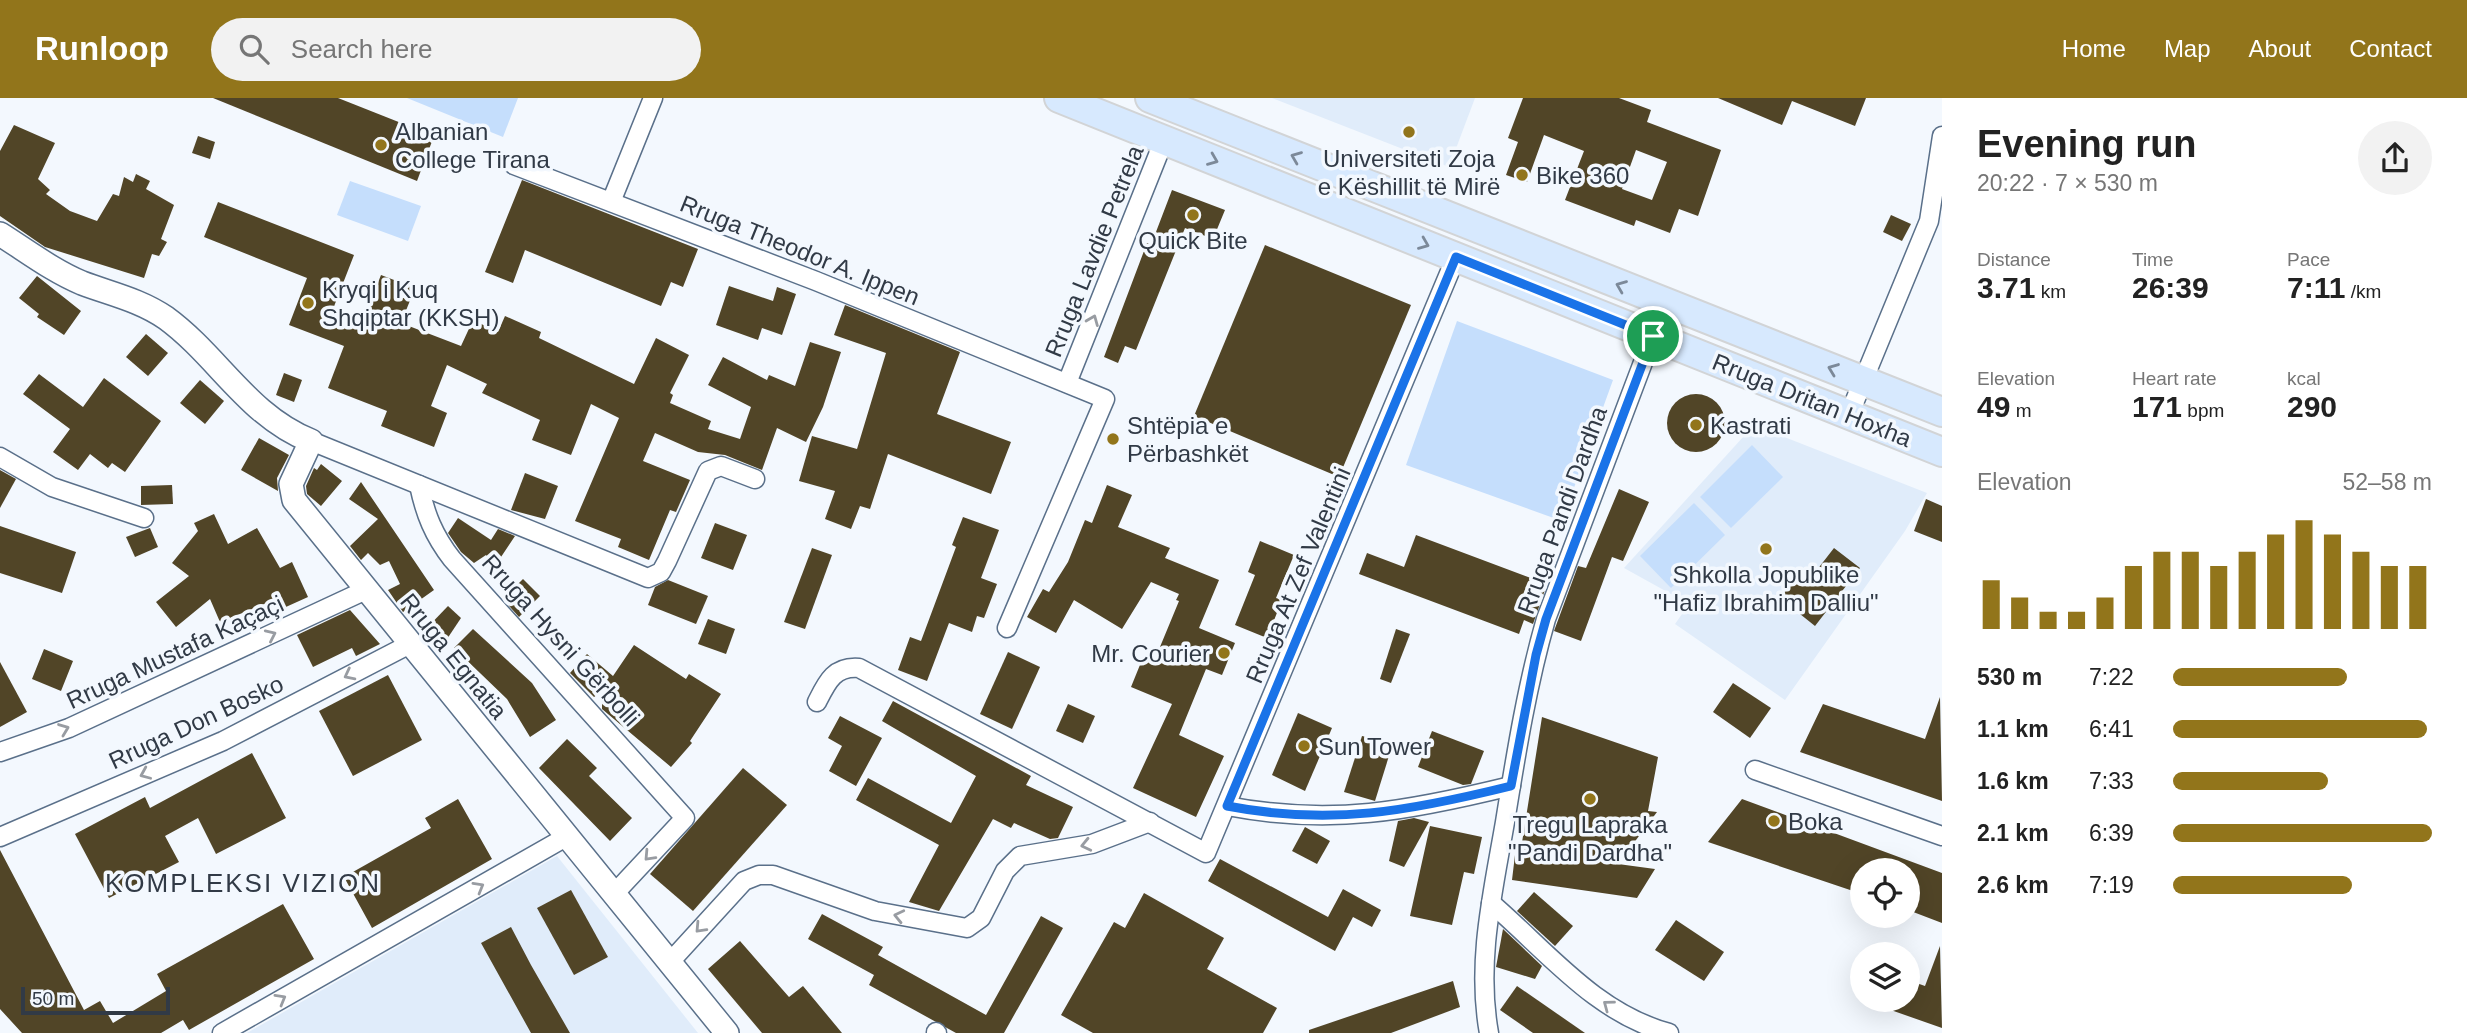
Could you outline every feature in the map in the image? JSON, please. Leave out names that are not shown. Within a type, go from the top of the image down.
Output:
[{"type":"main road","name":"Rruga Dritan Hoxha","points":[[1059,98],[1942,452]]},
{"type":"main road","name":"Rruga Dritan Hoxha","points":[[1150,98],[1942,412]]},
{"type":"street","points":[[611,202],[653,98]]},
{"type":"street","points":[[1849,415],[1929,221],[1942,136]]},
{"type":"street","name":"Rruga Lavdie Petrela","points":[[1007,628],[1105,400],[1067,383],[1164,140]]},
{"type":"street","name":"Rruga Theodor A. Ippen","points":[[514,165],[1067,383]]},
{"type":"street","name":"Rruga Hysni Gërbolli","points":[[0,234],[64,274],[136,301],[167,319],[261,412],[289,432],[648,578],[662,572],[708,471],[721,466],[755,479]]},
{"type":"street","name":"Rruga At Zef Valentini","points":[[817,702],[832,675],[848,667],[859,668],[1206,853],[1456,257]]},
{"type":"street","name":"Rruga Pandi Dardha","points":[[1484,1031],[1483,988],[1491,903],[1536,655],[1546,619],[1653,336]]},
{"type":"street","name":"Rruga Egnatia","points":[[310,441],[291,484],[294,500],[727,1033]]},
{"type":"street","points":[[0,457],[52,487],[144,518]]},
{"type":"street","name":"Rruga Hysni Gërbolli","points":[[419,485],[433,530],[452,559],[685,818],[613,895]]},
{"type":"street","name":"Rruga Mustafa Kaçaçi","points":[[0,752],[69,728],[368,589]]},
{"type":"street","name":"Rruga Don Bosko","points":[[0,837],[223,741],[410,644]]},
{"type":"street","points":[[1755,770],[1942,836]]},
{"type":"street","points":[[1227,806],[1272,814],[1361,816],[1446,802],[1511,786]]},
{"type":"street","points":[[670,962],[744,881],[759,875],[773,875],[875,911],[967,928],[981,918],[1005,871],[1020,856],[1092,844],[1150,822]]},
{"type":"street","points":[[222,1033],[566,837]]},
{"type":"street","points":[[1491,903],[1567,974],[1629,1021],[1669,1033]]},
{"type":"shaded area","points":[[407,98],[518,98],[503,137]]},
{"type":"shaded area","name":"Universiteti Zoja e Këshillit të Mirë","points":[[1272,98],[1475,98],[1449,167]]},
{"type":"shaded area","points":[[350,181],[421,206],[408,241],[337,215]]},
{"type":"shaded area","points":[[1457,321],[1613,380],[1562,521],[1406,465]]},
{"type":"shaded area","name":"Shkolla Jopublike \"Hafiz Ibrahim Dalliu\"","points":[[1754,425],[1927,493],[1905,531],[1785,700],[1675,624],[1689,604],[1624,568]]},
{"type":"shaded area","points":[[1752,445],[1783,477],[1731,528],[1700,497]]},
{"type":"shaded area","points":[[1694,503],[1725,535],[1671,588],[1640,556]]},
{"type":"shaded area","points":[[557,856],[698,1033],[247,1033]]},
{"type":"building","name":"Albanian College Tirana","points":[[213,98],[338,98],[434,136],[417,181]]},
{"type":"building","points":[[1523,98],[1619,98],[1651,110],[1647,122],[1721,150],[1698,216],[1679,209],[1670,233],[1636,220],[1634,226],[1565,200],[1584,151],[1544,135],[1527,182],[1506,175],[1518,142],[1508,138]],"holes":[[[1636,150],[1667,162],[1652,200],[1622,189]]]},
{"type":"building","points":[[1718,98],[1866,98],[1855,126],[1792,101],[1782,125]]},
{"type":"building","points":[[14,125],[55,143],[38,179],[50,190],[46,194],[70,211],[97,221],[113,194],[119,196],[124,177],[133,182],[136,174],[150,181],[146,189],[174,205],[161,239],[167,242],[159,256],[152,254],[144,278],[45,247],[0,216],[0,151]]},
{"type":"building","points":[[198,136],[215,142],[210,159],[192,153]]},
{"type":"building","points":[[522,180],[698,249],[683,287],[671,282],[661,306],[525,250],[513,283],[485,272]]},
{"type":"building","points":[[1172,190],[1225,210],[1213,239],[1185,228],[1136,350],[1125,346],[1118,363],[1104,357],[1147,243],[1151,245]]},
{"type":"building","points":[[218,202],[354,255],[333,309],[363,321],[381,275],[415,288],[401,323],[461,346],[473,320],[498,332],[505,316],[541,332],[539,338],[634,384],[656,338],[689,355],[670,393],[673,395],[670,403],[711,421],[708,429],[740,439],[751,407],[708,385],[723,357],[767,380],[769,375],[795,386],[810,342],[841,352],[823,407],[806,442],[777,428],[762,470],[725,455],[698,452],[655,433],[643,461],[690,480],[676,512],[670,510],[649,560],[618,547],[621,539],[575,521],[619,418],[591,404],[571,455],[532,440],[540,420],[482,393],[487,384],[447,365],[431,406],[447,413],[434,447],[381,426],[387,411],[328,388],[344,346],[289,325],[307,278],[204,237]]},
{"type":"building","points":[[1891,215],[1911,224],[1902,241],[1883,232]]},
{"type":"building","points":[[1265,245],[1411,305],[1339,477],[1194,416]]},
{"type":"building","points":[[37,276],[81,311],[64,335],[37,317],[39,314],[19,298]]},
{"type":"building","points":[[729,286],[773,301],[777,287],[796,294],[782,335],[762,328],[758,340],[716,325]]},
{"type":"building","points":[[845,305],[960,352],[937,414],[1011,442],[991,494],[888,454],[870,509],[860,506],[851,529],[825,519],[835,491],[799,481],[812,436],[857,449],[886,353],[834,335]]},
{"type":"building","points":[[146,334],[168,353],[148,376],[126,357]]},
{"type":"building","points":[[284,373],[302,380],[294,402],[276,395]]},
{"type":"building","points":[[39,374],[83,407],[104,378],[161,421],[125,472],[112,463],[108,468],[90,454],[78,470],[53,452],[70,429],[23,394]]},
{"type":"building","points":[[200,380],[224,401],[205,424],[180,403]]},
{"type":"building","name":"Kastrati","points":[[1690,394],[1702,394],[1717,402],[1725,417],[1725,429],[1717,444],[1702,452],[1690,452],[1675,444],[1667,429],[1667,417],[1675,402]]},
{"type":"building","points":[[259,438],[289,455],[277,478],[278,491],[241,470]]},
{"type":"building","points":[[321,464],[342,481],[321,506],[307,494],[306,486],[314,468],[317,470]]},
{"type":"building","points":[[0,470],[16,479],[0,508]]},
{"type":"building","points":[[525,473],[558,486],[545,519],[511,510]]},
{"type":"building","points":[[361,482],[434,590],[403,612],[388,590],[400,584],[389,561],[380,565],[368,553],[361,560],[350,546],[378,519],[349,499]]},
{"type":"building","points":[[172,485],[173,504],[141,505],[141,486]]},
{"type":"building","points":[[1107,485],[1132,495],[1118,527],[1170,548],[1165,558],[1219,580],[1199,628],[1235,643],[1222,675],[1206,669],[1179,735],[1224,756],[1196,817],[1133,788],[1172,704],[1131,687],[1144,655],[1155,659],[1179,601],[1176,600],[1179,594],[1151,582],[1122,629],[1074,600],[1056,633],[1027,617],[1043,589],[1049,592],[1068,562],[1085,520],[1092,523]]},
{"type":"building","points":[[1619,489],[1649,502],[1623,561],[1612,557],[1581,641],[1554,631],[1578,566],[1586,568]]},
{"type":"building","points":[[1926,499],[1942,506],[1942,542],[1914,531]]},
{"type":"building","points":[[214,514],[228,544],[257,528],[280,568],[292,562],[308,597],[277,611],[272,601],[220,622],[210,599],[176,627],[156,602],[189,576],[172,563],[198,531],[194,523]]},
{"type":"building","points":[[963,517],[999,530],[981,578],[997,584],[984,618],[977,616],[972,632],[949,623],[927,681],[898,670],[910,637],[921,641],[956,547],[952,545]]},
{"type":"building","points":[[458,518],[491,540],[498,529],[515,536],[495,566],[486,555],[474,563],[461,552],[448,533]]},
{"type":"building","points":[[715,523],[747,535],[733,570],[701,558]]},
{"type":"building","points":[[0,526],[76,552],[62,593],[0,573]]},
{"type":"building","points":[[150,528],[158,547],[135,557],[126,537]]},
{"type":"building","points":[[1416,535],[1547,584],[1533,624],[1524,620],[1519,634],[1359,574],[1367,553],[1404,567]]},
{"type":"building","points":[[1260,541],[1294,555],[1276,598],[1282,600],[1267,638],[1235,625],[1255,575],[1248,572]]},
{"type":"building","points":[[812,548],[832,555],[805,629],[784,622]]},
{"type":"building","points":[[1834,548],[1860,568],[1815,626],[1780,598],[1797,576],[1806,584]]},
{"type":"building","points":[[523,579],[540,596],[519,617],[503,599]]},
{"type":"building","points":[[668,580],[708,596],[696,624],[648,605],[655,587]]},
{"type":"building","points":[[448,606],[461,618],[441,648],[423,632]]},
{"type":"building","points":[[350,610],[380,644],[356,656],[352,648],[313,667],[297,635]]},
{"type":"building","points":[[708,619],[735,629],[726,654],[698,644]]},
{"type":"building","points":[[473,629],[532,683],[556,720],[530,737],[507,699],[454,648]]},
{"type":"building","points":[[1396,629],[1410,634],[1391,683],[1380,679]]},
{"type":"building","points":[[634,645],[686,679],[689,674],[721,694],[690,741],[692,743],[671,767],[602,709],[602,704],[617,689],[614,684],[594,697],[570,673],[587,654],[613,676]]},
{"type":"building","points":[[44,649],[73,661],[61,691],[32,679]]},
{"type":"building","points":[[1008,652],[1040,667],[1012,729],[980,714]]},
{"type":"building","points":[[0,662],[27,712],[0,727]]},
{"type":"building","points":[[388,675],[422,740],[353,776],[319,711]]},
{"type":"building","points":[[1733,683],[1771,708],[1750,738],[1713,712]]},
{"type":"building","points":[[1940,697],[1942,801],[1800,752],[1823,704],[1925,739]]},
{"type":"building","points":[[893,701],[1031,776],[1026,785],[1073,807],[1058,838],[1050,839],[1014,823],[1011,828],[993,819],[939,911],[909,902],[939,845],[856,800],[868,778],[951,823],[976,776],[882,721]]},
{"type":"building","points":[[1068,704],[1095,716],[1083,743],[1056,731]]},
{"type":"building","name":"Sun Tower","points":[[1298,713],[1332,728],[1305,791],[1272,775]]},
{"type":"building","points":[[840,716],[882,738],[856,786],[829,771],[842,746],[828,738]]},
{"type":"building","name":"Tregu Lapraka \"Pandi Dardha\"","points":[[1542,717],[1658,757],[1648,811],[1657,812],[1618,864],[1655,869],[1637,898],[1512,880],[1515,855],[1520,855]]},
{"type":"building","points":[[1432,731],[1484,751],[1471,784],[1463,785],[1418,767]]},
{"type":"building","points":[[1362,736],[1393,743],[1375,801],[1344,792]]},
{"type":"building","points":[[567,739],[597,768],[589,776],[632,818],[610,841],[539,768]]},
{"type":"building","points":[[252,753],[286,818],[216,854],[198,818],[165,836],[179,862],[109,898],[75,834],[145,797],[150,808]]},
{"type":"building","points":[[743,768],[787,805],[693,911],[650,874]]},
{"type":"building","points":[[458,799],[492,859],[372,928],[344,877],[431,828],[425,818]]},
{"type":"building","points":[[1742,799],[1901,858],[1850,858],[1850,890],[1708,842]]},
{"type":"building","points":[[1414,818],[1429,822],[1404,867],[1389,861],[1398,821]]},
{"type":"building","points":[[1430,826],[1482,837],[1474,874],[1464,872],[1452,925],[1410,916]]},
{"type":"building","points":[[1305,827],[1330,841],[1317,864],[1292,851]]},
{"type":"building","points":[[0,850],[84,1010],[100,1001],[113,1023],[166,991],[157,974],[283,904],[314,959],[189,1030],[183,1020],[161,1033],[22,1033],[0,1009]]},
{"type":"building","points":[[1220,859],[1328,917],[1343,889],[1381,910],[1372,927],[1353,917],[1335,951],[1208,881]]},
{"type":"building","points":[[1920,865],[1942,873],[1942,923],[1920,915]]},
{"type":"building","points":[[571,890],[608,957],[574,975],[537,908]]},
{"type":"building","points":[[1534,892],[1573,926],[1555,946],[1517,911]]},
{"type":"building","points":[[1144,893],[1224,938],[1207,969],[1277,1008],[1263,1033],[1093,1033],[1061,1015],[1114,922],[1125,928]]},
{"type":"building","points":[[822,914],[883,947],[878,955],[986,1015],[1041,916],[1063,928],[1004,1033],[956,1033],[869,985],[874,975],[808,939]]},
{"type":"building","points":[[1676,920],[1724,952],[1704,981],[1655,950]]},
{"type":"building","points":[[511,927],[570,1033],[531,1033],[481,943]]},
{"type":"building","points":[[1503,929],[1542,966],[1535,979],[1496,967]]},
{"type":"building","points":[[740,941],[789,997],[803,986],[842,1033],[762,1033],[708,969]]},
{"type":"building","points":[[1940,946],[1942,1028],[1896,1012],[1920,1012],[1920,984],[1925,986]]},
{"type":"building","points":[[1453,981],[1460,1007],[1391,1033],[1309,1033],[1309,1030]]},
{"type":"building","points":[[1517,986],[1585,1033],[1533,1033],[1500,1010]]},
{"type":"place","name":"Universiteti Zoja e Këshillit të Mirë","points":[[1409,132]]},
{"type":"place","name":"Albanian College Tirana","points":[[381,145]]},
{"type":"place","name":"Bike 360","points":[[1522,175]]},
{"type":"place","name":"Quick Bite","points":[[1193,215]]},
{"type":"place","name":"Kryqi i Kuq Shqiptar (KKSH)","points":[[308,303]]},
{"type":"place","name":"Kastrati","points":[[1696,425]]},
{"type":"place","name":"Shtëpia e Përbashkët","points":[[1113,439]]},
{"type":"place","name":"Shkolla Jopublike \"Hafiz Ibrahim Dalliu\"","points":[[1766,549]]},
{"type":"place","name":"Mr. Courier","points":[[1224,653]]},
{"type":"place","name":"Sun Tower","points":[[1304,746]]},
{"type":"place","name":"Tregu Lapraka \"Pandi Dardha\"","points":[[1590,799]]},
{"type":"place","name":"Boka","points":[[1774,821]]},
{"type":"district","name":"KOMPLEKSI VIZION","points":[[243,883]]},
{"type":"route","points":[[1456,257],[1653,336],[1546,619],[1536,655],[1511,786],[1446,802],[1361,816],[1312,817],[1272,814],[1227,806],[1456,257]]}]
